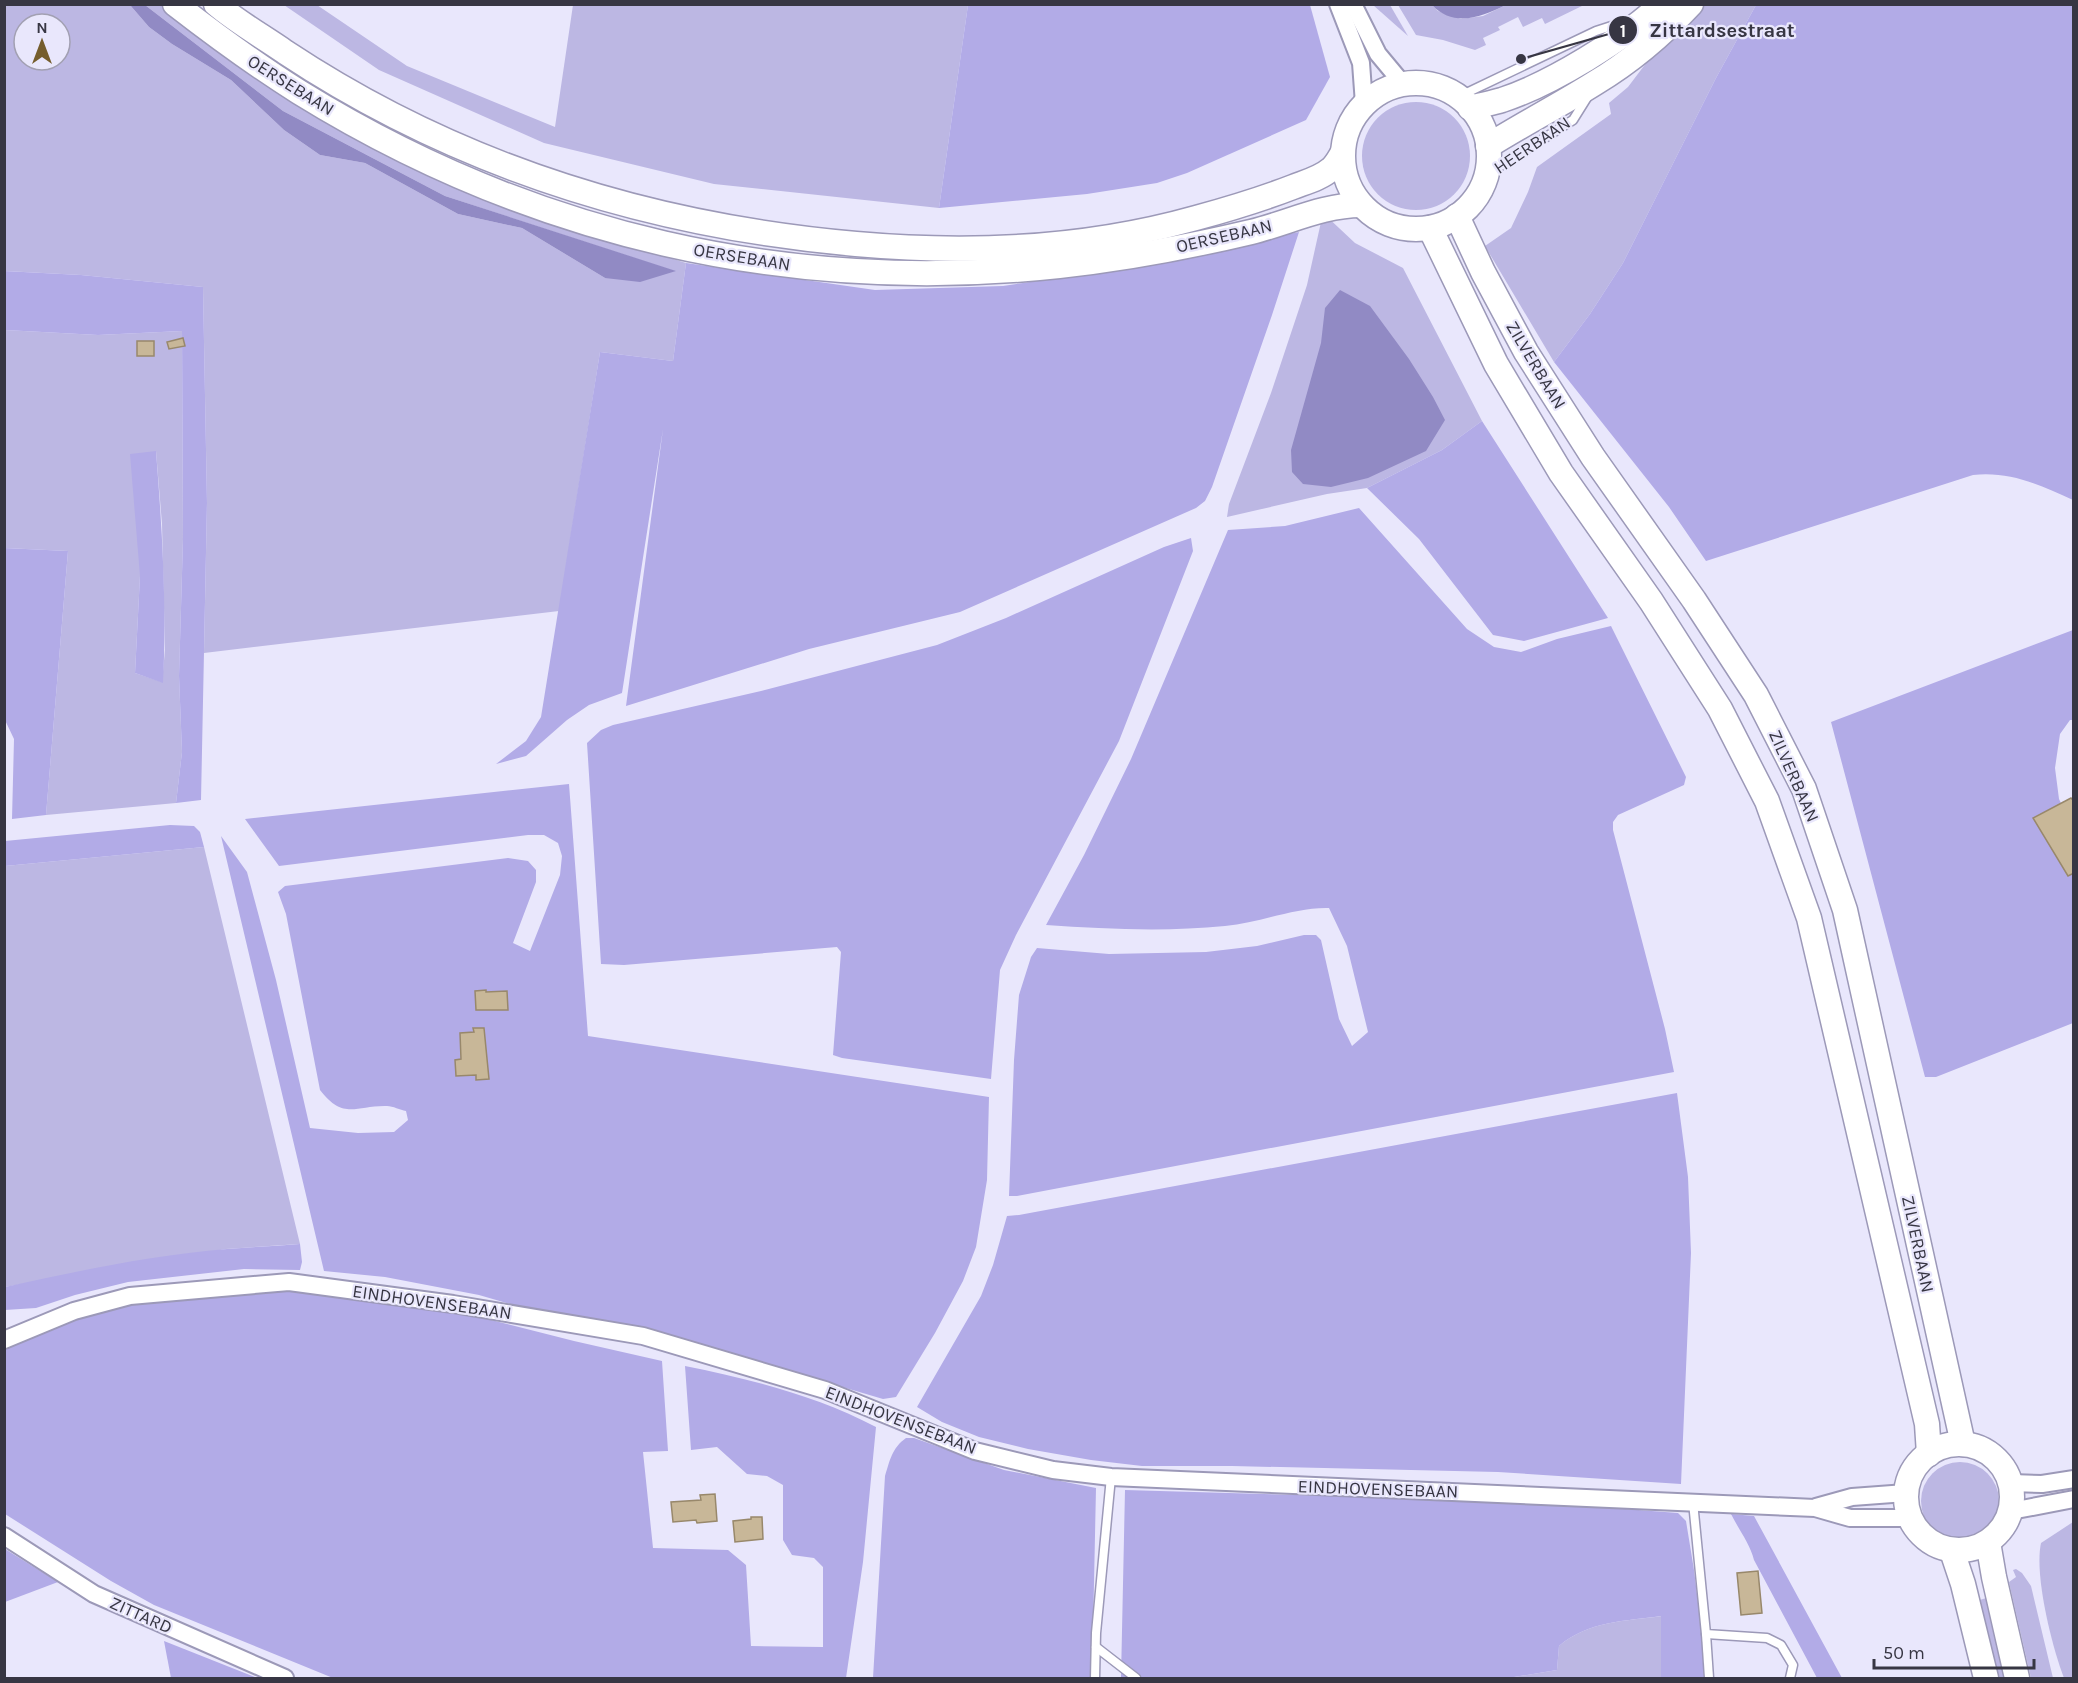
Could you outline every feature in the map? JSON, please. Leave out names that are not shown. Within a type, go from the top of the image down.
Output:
[{"type":"main road","name":"OERSEBAAN","points":[[175,4],[242,54],[299,92],[401,148],[470,181],[597,227],[734,258],[876,273],[1057,266],[1124,257],[1204,242],[1255,231],[1319,211],[1348,205],[1361,205]]},
{"type":"main road","name":"OERSEBAAN","points":[[216,4],[314,71],[409,123],[485,158],[574,190],[642,210],[785,237],[878,246],[964,249],[1018,247],[1113,236],[1199,218],[1315,179],[1332,168],[1342,154]]},
{"type":"main road","name":"HEERBAAN","points":[[1488,147],[1514,129],[1596,83],[1628,61],[1691,4]]},
{"type":"main road","points":[[1464,102],[1503,100],[1543,82],[1613,41],[1657,9]]},
{"type":"main road","points":[[1403,84],[1427,84],[1441,88],[1464,102],[1481,125],[1488,147],[1486,175],[1478,194],[1457,216],[1430,228],[1407,229],[1390,225],[1375,217],[1361,205],[1348,183],[1342,154],[1347,130],[1364,104],[1385,90],[1403,84]]},
{"type":"main road","name":"ZILVERBAAN","points":[[1457,216],[1483,272],[1526,352],[1593,457],[1694,600],[1756,695],[1804,789],[1845,910],[1963,1444]]},
{"type":"main road","name":"ZILVERBAAN","points":[[1430,228],[1496,364],[1561,473],[1651,601],[1720,709],[1767,801],[1809,918],[1921,1402],[1929,1454]]},
{"type":"main road","points":[[1963,1444],[1979,1448],[1993,1456],[2004,1468],[2011,1483],[2013,1497],[2011,1511],[2003,1529],[1988,1542],[1965,1551],[1952,1551],[1934,1545],[1920,1533],[1910,1518],[1906,1493],[1913,1470],[1929,1454],[1945,1446],[1963,1444]]},
{"type":"main road","points":[[1988,1542],[1995,1584],[2017,1678]]},
{"type":"main road","points":[[1952,1551],[1963,1584],[1986,1678]]},
{"type":"street","points":[[1338,4],[1361,63],[1364,104]]},
{"type":"street","points":[[1353,4],[1378,54],[1403,84]]},
{"type":"street","name":"EINDHOVENSEBAAN","points":[[4,1340],[74,1311],[130,1296],[289,1282],[453,1304],[643,1336],[825,1390],[975,1451],[1053,1470],[1111,1477],[1815,1508],[1850,1518],[1910,1518]]},
{"type":"street","points":[[2011,1483],[2042,1484],[2073,1479]]},
{"type":"street","name":"EINDHOVENSEBAAN","points":[[1815,1508],[1852,1497],[1906,1493]]},
{"type":"street","points":[[2011,1511],[2073,1499]]},
{"type":"street","name":"ZITTARD","points":[[4,1536],[94,1594],[285,1678]]},
{"type":"lane","name":"HEERBAAN","points":[[1486,175],[1573,120],[1596,83]]},
{"type":"lane","points":[[1095,1678],[1111,1477]]},
{"type":"lane","points":[[1693,1502],[1709,1678]]},
{"type":"lane","points":[[1706,1634],[1767,1638],[1780,1645],[1793,1665],[1790,1678]]},
{"type":"lane","points":[[1096,1647],[1136,1678]]},
{"type":"shaded area","points":[[5,4],[130,5],[149,27],[231,80],[284,130],[320,155],[365,163],[458,214],[522,228],[605,278],[674,271],[445,196],[283,111],[145,5],[165,5],[185,21],[377,151],[515,210],[686,263],[673,361],[600,352],[559,611],[204,653],[207,503],[203,287],[81,275],[5,271]]},
{"type":"shaded area","points":[[130,5],[145,5],[283,111],[445,196],[676,271],[640,282],[605,278],[522,228],[458,214],[365,163],[320,155],[284,130],[231,80],[149,27]]},
{"type":"shaded area","points":[[284,5],[317,5],[407,66],[555,127],[573,5],[968,5],[939,208],[714,184],[544,143],[379,70]]},
{"type":"shaded area","points":[[968,5],[1310,5],[1330,77],[1306,120],[1187,173],[1157,183],[1087,194],[939,208]]},
{"type":"shaded area","points":[[1373,5],[1390,5],[1408,36]]},
{"type":"shaded area","points":[[1398,5],[1432,5],[1438,11],[1461,19],[1483,16],[1506,5],[1584,5],[1545,24],[1542,18],[1523,27],[1518,17],[1498,27],[1500,30],[1483,38],[1486,45],[1475,50],[1443,40],[1416,35]]},
{"type":"shaded area","points":[[1432,5],[1506,5],[1477,16],[1458,18],[1440,12]]},
{"type":"shaded area","points":[[1703,5],[1756,5],[1716,78],[1623,263],[1590,314],[1554,362],[1485,246],[1511,228],[1537,167],[1611,114],[1609,103],[1628,87],[1659,46]]},
{"type":"shaded area","points":[[1756,5],[2073,5],[2073,500],[2037,484],[2012,477],[1973,475],[1706,561],[1669,507],[1554,362],[1590,314],[1623,263],[1716,78]]},
{"type":"shaded area","points":[[1416,102],[1437,106],[1454,118],[1466,135],[1470,156],[1466,177],[1454,194],[1437,206],[1416,210],[1395,206],[1378,194],[1366,177],[1362,156],[1366,135],[1378,118],[1395,106]]},
{"type":"shaded area","points":[[1323,213],[1355,243],[1403,268],[1482,421],[1442,450],[1367,488],[1327,494],[1227,517],[1229,504],[1271,393],[1307,285]]},
{"type":"shaded area","points":[[1299,232],[1212,487],[1205,501],[1196,508],[960,612],[809,649],[626,706],[663,429],[622,693],[589,705],[567,720],[526,756],[496,764],[526,741],[541,717],[600,352],[673,361],[686,263],[875,290],[1003,286],[1127,268]]},
{"type":"shaded area","points":[[4,271],[81,275],[203,287],[207,503],[201,800],[176,803],[182,752],[179,676],[183,539],[182,331],[98,335],[5,330]]},
{"type":"shaded area","points":[[1340,290],[1370,306],[1409,359],[1445,420],[1426,451],[1368,478],[1331,487],[1303,484],[1292,472],[1291,450],[1321,343],[1325,308]]},
{"type":"shaded area","points":[[5,330],[98,335],[182,331],[183,539],[179,676],[182,752],[176,803],[46,815],[68,551],[5,548]],"holes":[[[156,451],[162,524],[165,650],[162,682],[135,673],[140,576]]]},
{"type":"shaded area","points":[[1482,421],[1608,618],[1524,641],[1493,635],[1419,539],[1367,488],[1442,450]]},
{"type":"shaded area","points":[[156,451],[163,567],[163,683],[135,673],[140,576],[130,454]]},
{"type":"shaded area","points":[[1359,508],[1467,629],[1494,647],[1521,652],[1557,639],[1611,626],[1686,777],[1684,785],[1618,815],[1613,822],[1613,830],[1674,1072],[1009,1196],[1019,995],[1031,957],[1037,948],[1109,954],[1206,952],[1257,946],[1304,935],[1316,935],[1321,940],[1339,1019],[1352,1046],[1368,1032],[1347,946],[1329,908],[1303,910],[1238,924],[1203,928],[1135,929],[1046,925],[1084,855],[1131,759],[1228,530],[1285,526]]},
{"type":"shaded area","points":[[1191,538],[1193,551],[1119,741],[1016,935],[1000,970],[991,1079],[833,1055],[841,952],[837,947],[624,965],[601,964],[587,743],[601,730],[613,725],[761,691],[937,645],[1006,618],[1164,547]]},
{"type":"shaded area","points":[[4,548],[68,551],[46,815],[12,819],[14,739],[4,718]]},
{"type":"shaded area","points":[[2073,630],[2073,720],[2070,720],[2060,734],[2055,768],[2059,799],[2073,828],[2073,1023],[1936,1077],[1925,1077],[1831,722]]},
{"type":"shaded area","points":[[569,784],[588,1036],[989,1097],[987,1180],[976,1247],[963,1281],[896,1397],[883,1399],[748,1359],[611,1333],[479,1295],[385,1277],[324,1271],[221,836],[247,872],[276,980],[310,1128],[358,1133],[394,1132],[408,1120],[406,1111],[387,1106],[344,1108],[328,1100],[320,1090],[286,914],[278,892],[285,886],[508,858],[528,861],[536,870],[536,882],[513,943],[530,951],[560,875],[562,856],[558,843],[544,835],[528,835],[279,866],[245,819]]},
{"type":"shaded area","points":[[170,825],[194,826],[200,832],[204,847],[5,866],[5,841]]},
{"type":"shaded area","points":[[204,847],[300,1244],[226,1249],[5,1287],[5,866]]},
{"type":"shaded area","points":[[1677,1093],[1688,1177],[1691,1253],[1681,1484],[1498,1472],[1142,1466],[1028,1449],[979,1437],[942,1422],[917,1407],[981,1296],[993,1265],[1007,1216]]},
{"type":"shaded area","points":[[300,1244],[302,1262],[300,1270],[244,1269],[128,1282],[75,1295],[36,1308],[5,1310],[5,1287],[143,1259],[227,1249]]},
{"type":"shaded area","points":[[288,1287],[420,1302],[662,1361],[668,1451],[643,1452],[653,1548],[728,1550],[746,1565],[751,1646],[823,1647],[823,1567],[814,1558],[792,1555],[783,1540],[783,1485],[767,1476],[747,1474],[717,1447],[691,1450],[685,1366],[783,1390],[830,1406],[876,1427],[863,1562],[846,1678],[333,1678],[154,1605],[111,1581],[5,1514],[5,1344],[64,1321],[147,1301],[183,1295]]},
{"type":"shaded area","points":[[906,1438],[914,1438],[1004,1470],[1096,1488],[1092,1678],[873,1678],[885,1476],[895,1450]]},
{"type":"shaded area","points":[[1960,1462],[1975,1465],[1988,1473],[1996,1486],[1999,1501],[1996,1516],[1988,1529],[1975,1537],[1960,1540],[1945,1537],[1932,1529],[1924,1516],[1921,1501],[1924,1486],[1932,1473],[1945,1465]]},
{"type":"shaded area","points":[[1125,1490],[1533,1502],[1678,1513],[1686,1521],[1694,1570],[1702,1635],[1704,1678],[1661,1678],[1661,1616],[1621,1621],[1582,1631],[1559,1646],[1557,1670],[1508,1678],[1121,1678]]},
{"type":"shaded area","points":[[1731,1514],[1754,1516],[1842,1678],[1817,1678]]},
{"type":"shaded area","points":[[2073,1522],[2073,1678],[2064,1678],[2045,1611],[2039,1557],[2041,1543]]},
{"type":"shaded area","points":[[5,1549],[58,1582],[5,1602]]},
{"type":"shaded area","points":[[2016,1569],[2022,1573],[2031,1586],[2053,1678],[2031,1678],[2009,1582],[2016,1577],[2013,1570]]},
{"type":"shaded area","points":[[1990,1597],[2010,1678],[1994,1678],[1976,1601]]},
{"type":"shaded area","points":[[1662,1616],[1661,1678],[1508,1678],[1557,1670],[1559,1646],[1582,1631],[1621,1621]]},
{"type":"shaded area","points":[[164,1641],[257,1678],[171,1678]]},
{"type":"building","points":[[183,338],[185,346],[169,349],[167,342]]},
{"type":"building","points":[[137,341],[154,341],[154,356],[137,356]]},
{"type":"building","points":[[2071,798],[2074,801],[2074,873],[2068,876],[2033,818]]},
{"type":"building","points":[[486,990],[486,992],[507,991],[508,1010],[476,1010],[475,991]]},
{"type":"building","points":[[473,1028],[484,1028],[489,1079],[476,1080],[476,1075],[456,1076],[455,1060],[461,1059],[460,1033],[474,1032]]},
{"type":"building","points":[[715,1494],[717,1521],[673,1522],[671,1502],[701,1500],[700,1495]]},
{"type":"building","points":[[751,1517],[762,1517],[763,1539],[735,1542],[733,1521],[751,1519]]},
{"type":"building","points":[[1758,1571],[1762,1613],[1741,1615],[1737,1573]]},
{"type":"place","name":"Zittardsestraat","points":[[1521,59]]}]
